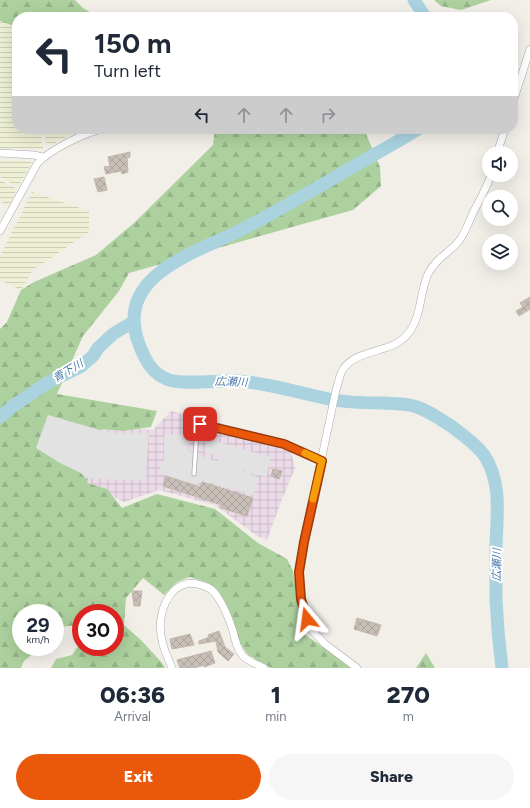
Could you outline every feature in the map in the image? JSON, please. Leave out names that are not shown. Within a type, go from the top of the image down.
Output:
[{"type":"street","points":[[518,86],[530,49]]},
{"type":"street","points":[[0,231],[37,164],[43,157],[84,134]]},
{"type":"street","points":[[499,146],[503,134]]},
{"type":"street","points":[[0,153],[43,157]]},
{"type":"street","points":[[357,668],[325,644],[310,628],[301,599],[299,572],[300,558],[336,390],[341,373],[352,361],[358,357],[396,344],[402,340],[412,328],[421,304],[428,274],[436,262],[454,246],[465,231],[488,182]]},
{"type":"street","points":[[172,668],[161,640],[161,615],[165,604],[176,588],[185,583],[195,583],[212,590],[220,600],[232,629],[237,647],[244,656],[264,668]]},
{"type":"lane","points":[[194,474],[196,430],[200,424],[284,444],[322,461]]},
{"type":"shaded area","points":[[171,411],[288,440],[295,468],[267,540],[257,536],[215,505],[159,490],[124,502],[81,480],[101,426],[153,430]]},
{"type":"shaded area","points":[[48,415],[110,433],[149,433],[145,481],[85,478],[81,473],[60,463],[36,448]]},
{"type":"shaded area","points":[[190,434],[188,451],[218,462],[219,456],[204,452],[208,439],[271,457],[266,477],[238,469],[259,478],[253,495],[200,480],[197,485],[158,473],[164,461],[164,435]]},
{"type":"green space","points":[[0,0],[75,0],[90,12],[12,12],[12,25],[0,21]]},
{"type":"green space","points":[[434,0],[491,0],[461,10],[441,6]]},
{"type":"green space","points":[[0,13],[12,17],[12,134],[41,134],[43,149],[0,148]]},
{"type":"green space","points":[[45,134],[72,134],[51,145],[46,143]]},
{"type":"green space","points":[[214,134],[366,134],[380,167],[381,186],[353,210],[129,273],[119,291],[83,336],[57,394],[157,411],[151,427],[123,431],[102,429],[87,483],[107,489],[122,508],[157,494],[215,509],[258,543],[287,559],[293,571],[304,634],[353,668],[271,668],[248,655],[240,643],[227,605],[217,589],[206,582],[189,577],[177,582],[164,595],[143,578],[126,598],[124,625],[124,604],[72,604],[72,626],[64,627],[64,604],[12,604],[12,656],[30,656],[24,661],[21,668],[0,668],[0,329],[7,322],[21,290],[34,282],[96,255],[134,223],[213,145]]},
{"type":"green space","points":[[18,160],[32,162],[18,187],[0,177],[0,161]]},
{"type":"green space","points":[[0,180],[17,189],[9,206],[0,201]]},
{"type":"green space","points":[[32,192],[89,211],[89,232],[33,270],[21,290],[0,280],[0,256]]},
{"type":"green space","points":[[124,625],[142,641],[165,668],[51,668],[56,659],[72,655],[124,656]]},
{"type":"green space","points":[[426,653],[435,668],[416,668]]},
{"type":"building","points":[[130,152],[130,157],[127,158],[128,172],[122,174],[121,171],[106,174],[104,167],[110,166],[108,157]]},
{"type":"building","points":[[104,177],[107,190],[98,192],[94,179]]},
{"type":"building","points":[[530,297],[530,309],[519,316],[516,311],[523,307],[520,303]]},
{"type":"building","points":[[273,469],[282,471],[279,479],[271,476]]},
{"type":"building","points":[[166,476],[200,487],[202,482],[253,498],[247,516],[221,508],[222,505],[163,486]]},
{"type":"building","points":[[132,591],[142,591],[140,606],[134,606]]},
{"type":"building","points":[[357,618],[381,625],[377,636],[354,629]]},
{"type":"building","points":[[219,631],[225,647],[234,654],[228,661],[218,652],[216,641],[199,644],[199,641],[209,637],[208,635]]},
{"type":"building","points":[[190,634],[194,645],[172,649],[170,639]]},
{"type":"building","points":[[211,651],[215,663],[204,667],[204,665],[193,668],[180,668],[177,660]]},
{"type":"waterway","name":"広瀬川","points":[[414,0],[422,12]]},
{"type":"waterway","name":"広瀬川","points":[[410,134],[279,210],[235,233],[197,250],[160,272],[146,286],[137,302],[134,321],[139,344],[144,356],[150,366],[158,374],[169,380],[184,382],[250,382],[342,401],[409,405],[434,415],[473,443],[484,455],[490,465],[496,487],[496,600],[502,668]]},
{"type":"waterway","name":"青下川","points":[[0,417],[13,406],[49,382],[80,367],[93,356],[98,348],[113,334],[133,322]]},
{"type":"slow traffic","points":[[305,453],[322,461],[313,499]]},
{"type":"route","points":[[200,424],[284,444],[322,461],[300,558],[299,583],[303,610],[307,619]]}]
